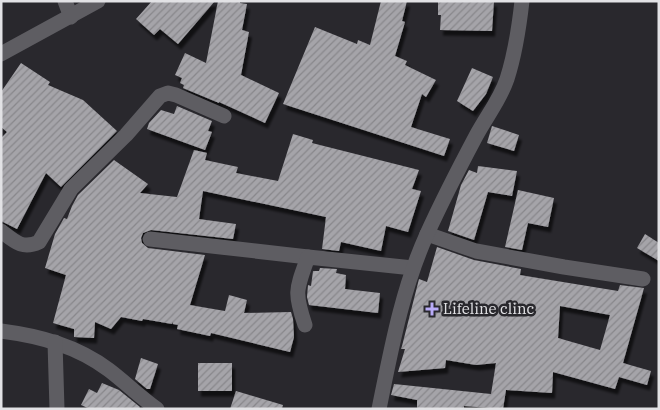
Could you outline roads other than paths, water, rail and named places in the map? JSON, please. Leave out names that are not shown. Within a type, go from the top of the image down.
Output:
[{"type":"street","points":[[65,1],[71,17]]},
{"type":"street","points":[[1,54],[98,1]]},
{"type":"street","points":[[379,409],[402,306],[413,268],[451,184],[477,134],[496,103],[506,80],[516,42],[522,1]]},
{"type":"street","points":[[1,231],[17,243],[30,246],[39,242],[71,189],[126,135],[160,96],[168,93],[176,95],[224,116]]},
{"type":"street","points":[[427,234],[476,251],[643,279]]},
{"type":"street","points":[[150,238],[413,268]]},
{"type":"street","points":[[305,325],[297,297],[297,287],[308,257]]},
{"type":"street","points":[[1,331],[23,334],[74,349],[108,370],[137,395],[157,409]]},
{"type":"street","points":[[55,342],[57,409]]},
{"type":"place","name":"Lifeline clinc","points":[[432,309]]}]
